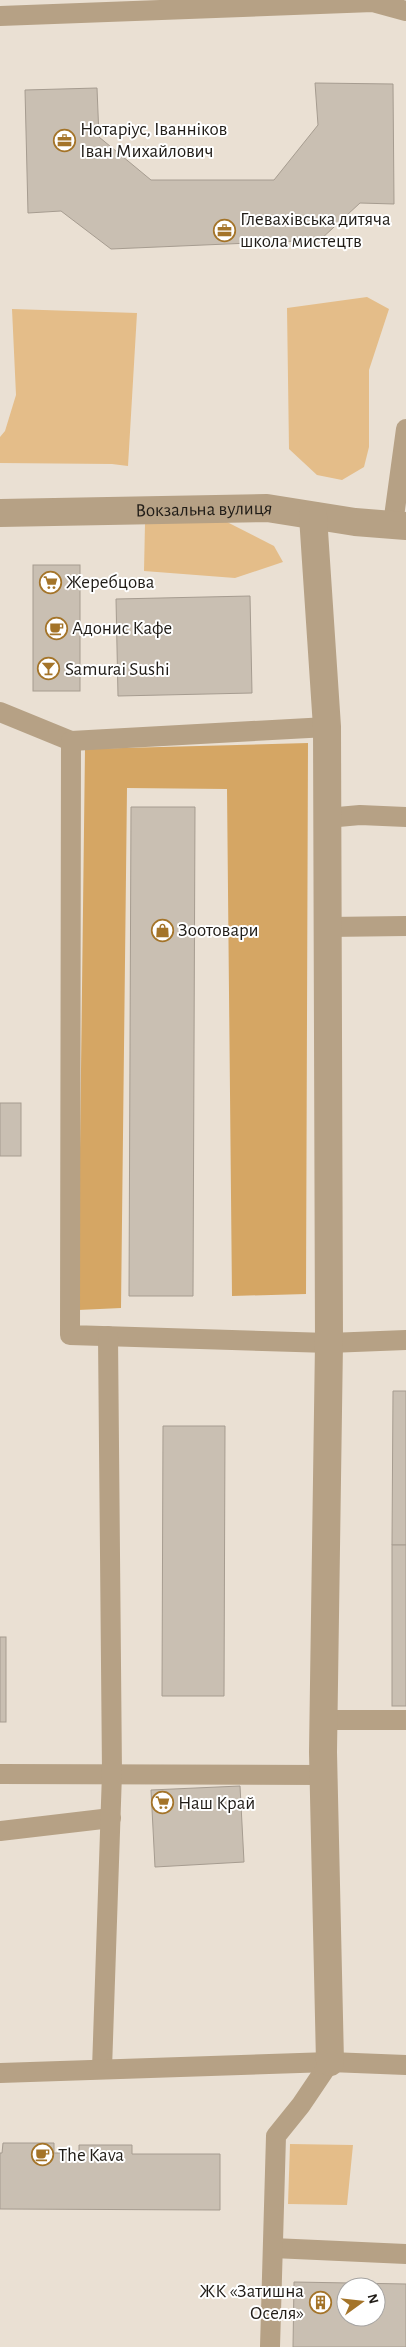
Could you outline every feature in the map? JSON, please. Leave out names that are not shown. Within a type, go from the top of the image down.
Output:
[{"type":"street","name":"Вокзальна вулиця","points":[[0,513],[267,508],[355,522],[400,525]]},
{"type":"street","points":[[313,516],[327,727],[329,1343],[324,1720],[330,2062]]},
{"type":"lane","points":[[0,16],[373,2],[406,11]]},
{"type":"lane","points":[[400,525],[406,429]]},
{"type":"lane","points":[[0,712],[71,741],[327,727]]},
{"type":"lane","points":[[71,741],[70,1336],[329,1343],[406,1340]]},
{"type":"lane","points":[[327,818],[360,815],[406,817]]},
{"type":"lane","points":[[328,927],[406,926]]},
{"type":"lane","points":[[102,2069],[112,1773],[108,1336]]},
{"type":"lane","points":[[324,1720],[406,1720]]},
{"type":"lane","points":[[0,1774],[326,1775]]},
{"type":"lane","points":[[0,1831],[111,1818]]},
{"type":"lane","points":[[270,2347],[276,2136],[301,2105],[330,2062]]},
{"type":"lane","points":[[0,2073],[330,2062],[406,2065]]},
{"type":"lane","points":[[273,2248],[406,2254]]},
{"type":"shaded area","points":[[367,297],[389,309],[369,370],[369,447],[364,467],[342,480],[317,475],[289,449],[287,308]]},
{"type":"shaded area","points":[[12,309],[137,313],[128,466],[112,464],[0,463],[0,437],[5,431],[16,395]]},
{"type":"shaded area","points":[[225,521],[274,546],[283,562],[235,578],[144,571],[145,523]]},
{"type":"shaded area","points":[[308,743],[306,1294],[232,1296],[227,789],[127,788],[121,1308],[78,1310],[85,749]]},
{"type":"shaded area","points":[[290,2144],[353,2145],[347,2205],[288,2204]]},
{"type":"building","points":[[315,83],[393,84],[394,204],[360,203],[320,240],[111,249],[61,211],[28,213],[25,90],[97,88],[99,137],[151,180],[274,180],[318,125]]},
{"type":"building","name":"Адонис Кафе","points":[[33,565],[80,565],[80,691],[33,691]]},
{"type":"building","points":[[250,596],[252,693],[118,696],[116,599]]},
{"type":"building","points":[[131,807],[195,807],[193,1296],[129,1296]]},
{"type":"building","points":[[0,1103],[21,1103],[21,1156],[0,1156]]},
{"type":"building","points":[[393,1391],[406,1391],[406,1545],[392,1545]]},
{"type":"building","points":[[163,1426],[225,1426],[224,1696],[162,1696]]},
{"type":"building","points":[[392,1545],[406,1545],[406,1706],[392,1706]]},
{"type":"building","points":[[0,1637],[6,1637],[6,1722],[0,1722]]},
{"type":"building","points":[[240,1786],[244,1862],[155,1867],[151,1790]]},
{"type":"building","points":[[3,2143],[54,2143],[54,2153],[79,2153],[79,2145],[132,2145],[132,2154],[220,2154],[220,2210],[0,2209],[0,2153],[2,2153]]},
{"type":"building","name":"ЖК «Затишна Оселя»","points":[[294,2282],[336,2283],[336,2327],[386,2327],[386,2284],[406,2284],[406,2347],[293,2347]]},
{"type":"place","name":"Нотаріус, Іванніков Іван Михайлович","points":[[64,140]]},
{"type":"place","name":"Глевахівська дитяча школа мистецтв","points":[[224,230]]},
{"type":"place","name":"Жеребцова","points":[[50,582]]},
{"type":"place","name":"Адонис Кафе","points":[[56,628]]},
{"type":"place","name":"Samurai Sushi","points":[[49,669]]},
{"type":"place","name":"Зоотовари","points":[[162,930]]},
{"type":"place","name":"Наш Край","points":[[162,1803]]},
{"type":"place","name":"The Kava","points":[[42,2155]]},
{"type":"place","name":"ЖК «Затишна Оселя»","points":[[320,2302]]}]
